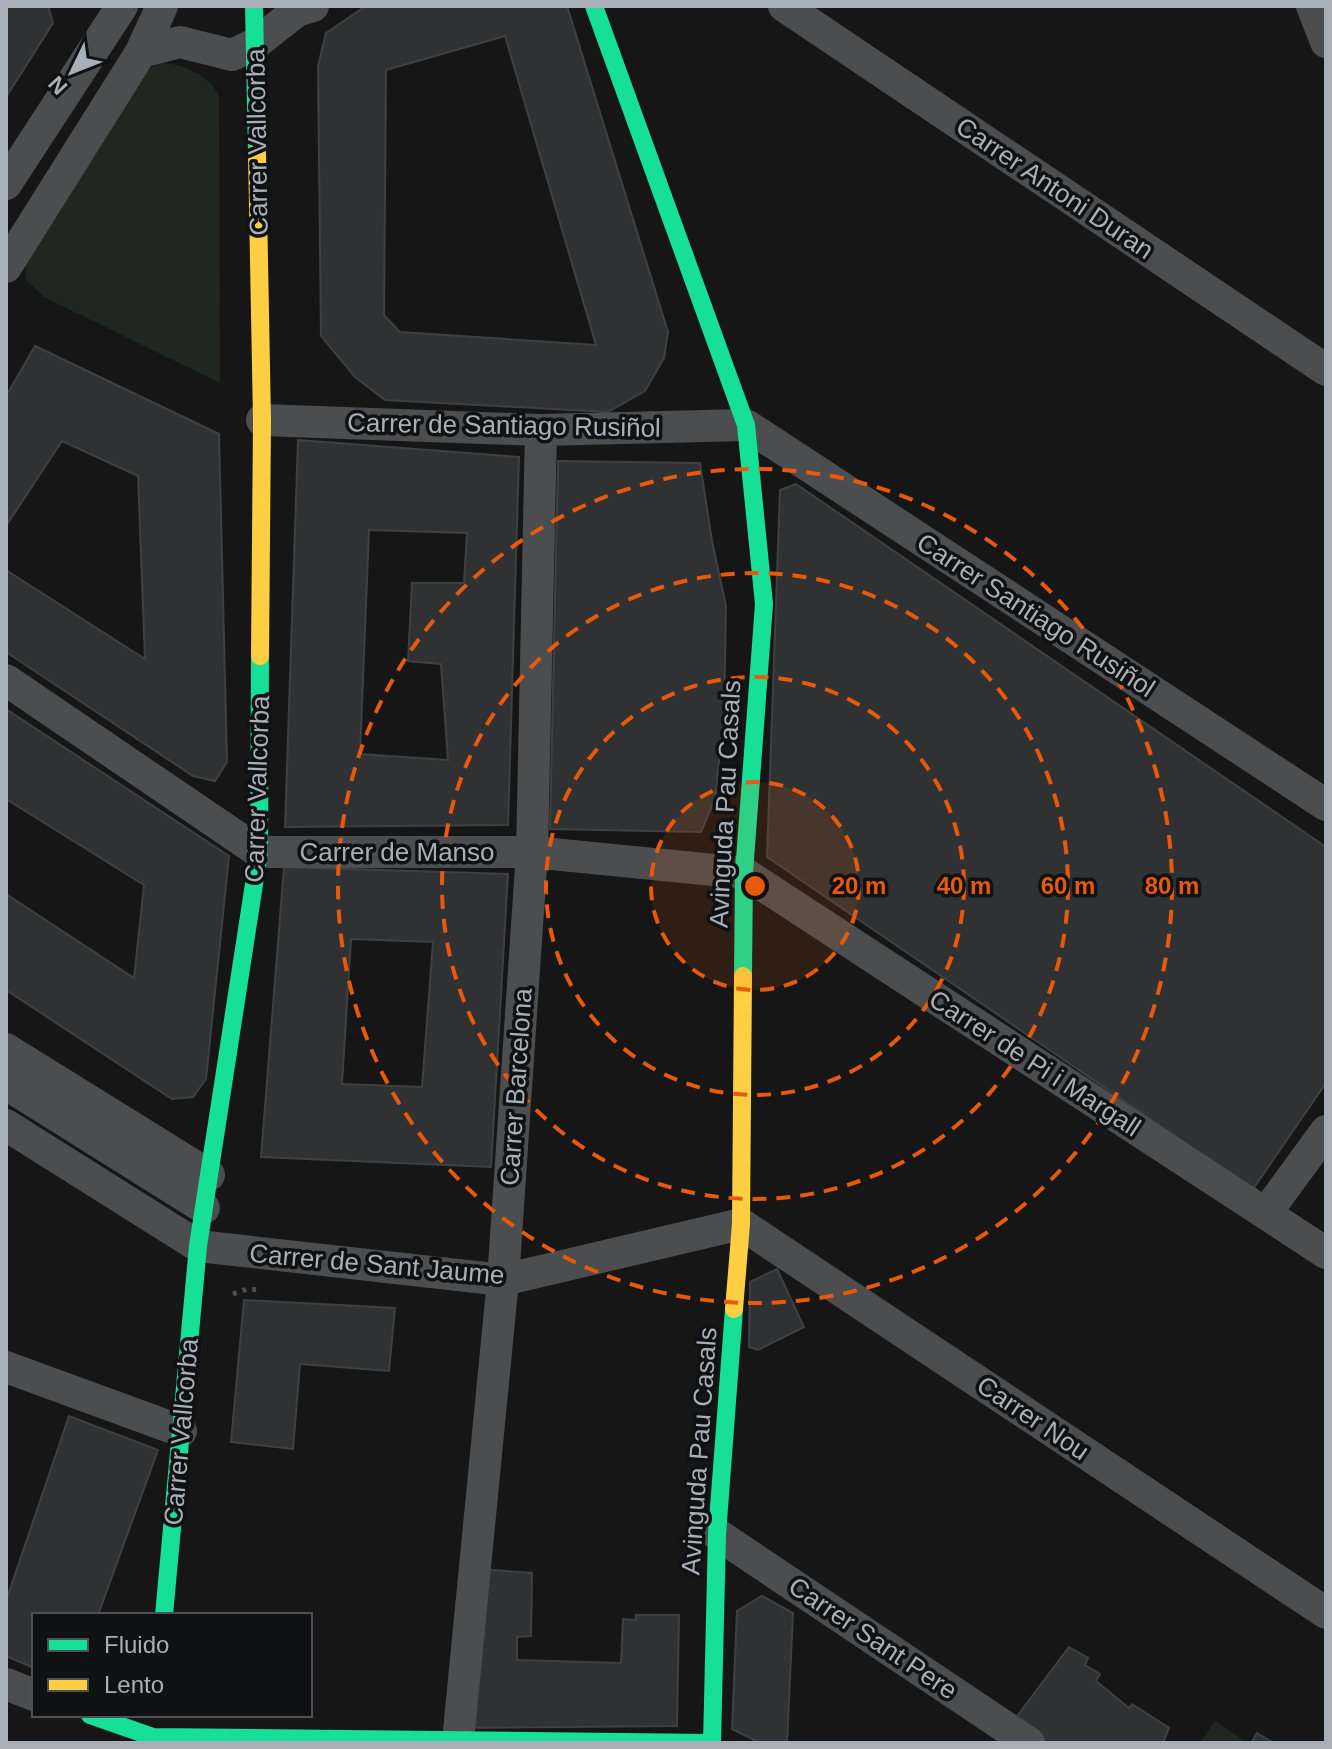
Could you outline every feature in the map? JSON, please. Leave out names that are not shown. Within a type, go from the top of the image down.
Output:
[{"type":"street","points":[[6,184],[122,6]]},
{"type":"street","points":[[6,267],[141,52],[162,6]]},
{"type":"street","name":"Carrer Vallcorba","points":[[164,1613],[198,1246],[259,852],[262,420],[254,6]]},
{"type":"street","points":[[141,52],[180,42],[232,55],[255,44],[297,11],[313,6]]},
{"type":"street","name":"Avinguda Pau Casals","points":[[594,6],[746,425],[764,604],[744,873],[741,1224],[717,1534],[722,1738]]},
{"type":"street","name":"Carrer Antoni Duran","points":[[784,6],[1326,370]]},
{"type":"street","points":[[1312,6],[1326,42]]},
{"type":"street","name":"Carrer de Santiago Rusiñol","points":[[262,420],[541,430],[746,425]]},
{"type":"street","name":"Carrer Santiago Rusiñol","points":[[746,425],[1326,805]]},
{"type":"street","name":"Carrer Barcelona","points":[[458,1742],[503,1280],[532,852],[541,430]]},
{"type":"street","points":[[6,680],[259,852]]},
{"type":"street","name":"Carrer de Manso","points":[[259,852],[532,852],[744,873]]},
{"type":"street","name":"Carrer de Pi i Margall","points":[[744,873],[1326,1253]]},
{"type":"street","points":[[6,1049],[209,1175]]},
{"type":"street","points":[[6,1084],[204,1208]]},
{"type":"street","points":[[6,1125],[198,1246]]},
{"type":"street","points":[[1266,1213],[1326,1131]]},
{"type":"street","name":"Carrer de Sant Jaume","points":[[198,1246],[503,1280],[741,1224]]},
{"type":"street","name":"Carrer Nou","points":[[741,1224],[1326,1613]]},
{"type":"street","points":[[6,1367],[181,1431]]},
{"type":"street","name":"Carrer Sant Pere","points":[[717,1534],[1029,1743]]},
{"type":"street","points":[[6,1684],[32,1694]]},
{"type":"street","points":[[97,1717],[153,1732],[458,1742],[722,1738]]},
{"type":"shaded area","points":[[163,63],[196,72],[219,96],[220,383],[44,297],[26,280],[26,265],[147,72]]},
{"type":"shaded area","points":[[1215,1721],[1247,1743],[1200,1743]]},
{"type":"building","points":[[6,6],[48,6],[53,23],[6,97]]},
{"type":"building","points":[[366,6],[567,6],[668,332],[664,358],[645,391],[608,412],[385,400],[355,377],[321,336],[318,66],[326,33]],"holes":[[[505,36],[596,345],[400,332],[384,315],[386,70]]]},
{"type":"building","points":[[35,346],[219,434],[227,762],[215,781],[193,776],[6,652],[6,570],[145,659],[138,476],[62,441],[6,526],[6,396]]},
{"type":"building","points":[[298,440],[519,457],[508,825],[285,827]],"holes":[[[369,530],[467,533],[464,583],[412,583],[408,661],[441,664],[448,760],[360,754]]]},
{"type":"building","points":[[558,461],[700,463],[726,606],[724,713],[715,799],[701,832],[550,829]]},
{"type":"building","points":[[796,484],[1326,847],[1326,1083],[1253,1189],[767,857],[780,490]]},
{"type":"building","points":[[6,709],[229,856],[206,1079],[193,1097],[172,1099],[6,990],[6,894],[134,978],[144,885],[6,799]]},
{"type":"building","points":[[284,867],[508,874],[491,1167],[261,1157]],"holes":[[[351,939],[433,942],[422,1087],[342,1084]]]},
{"type":"building","points":[[777,1269],[804,1327],[758,1350],[749,1347],[750,1282]]},
{"type":"building","points":[[244,1300],[395,1308],[389,1371],[300,1364],[293,1449],[231,1442]]},
{"type":"building","points":[[69,1416],[158,1450],[99,1613],[32,1613],[32,1667],[6,1656],[6,1601]]},
{"type":"building","points":[[478,1569],[532,1573],[531,1636],[517,1637],[517,1660],[621,1663],[623,1619],[636,1620],[636,1615],[679,1615],[677,1726],[466,1728]]},
{"type":"building","points":[[762,1596],[793,1613],[787,1743],[760,1743],[732,1729],[737,1611]]},
{"type":"building","points":[[1069,1647],[1088,1658],[1085,1665],[1100,1674],[1096,1681],[1129,1708],[1132,1704],[1169,1728],[1163,1743],[1042,1743],[1012,1723]]},
{"type":"building","points":[[1257,1733],[1274,1743],[1251,1743]]},
{"type":"traffic: fast","points":[[254,6],[257,153]]},
{"type":"traffic: fast","points":[[594,6],[746,425],[764,604],[744,873],[743,976]]},
{"type":"traffic: fast","points":[[164,1613],[198,1246],[259,852],[260,656]]},
{"type":"traffic: fast","points":[[96,1717],[153,1737],[712,1743],[717,1534],[734,1309]]},
{"type":"traffic: slow","points":[[257,153],[262,420],[260,656]]},
{"type":"traffic: slow","points":[[734,1309],[741,1224],[743,976]]}]
